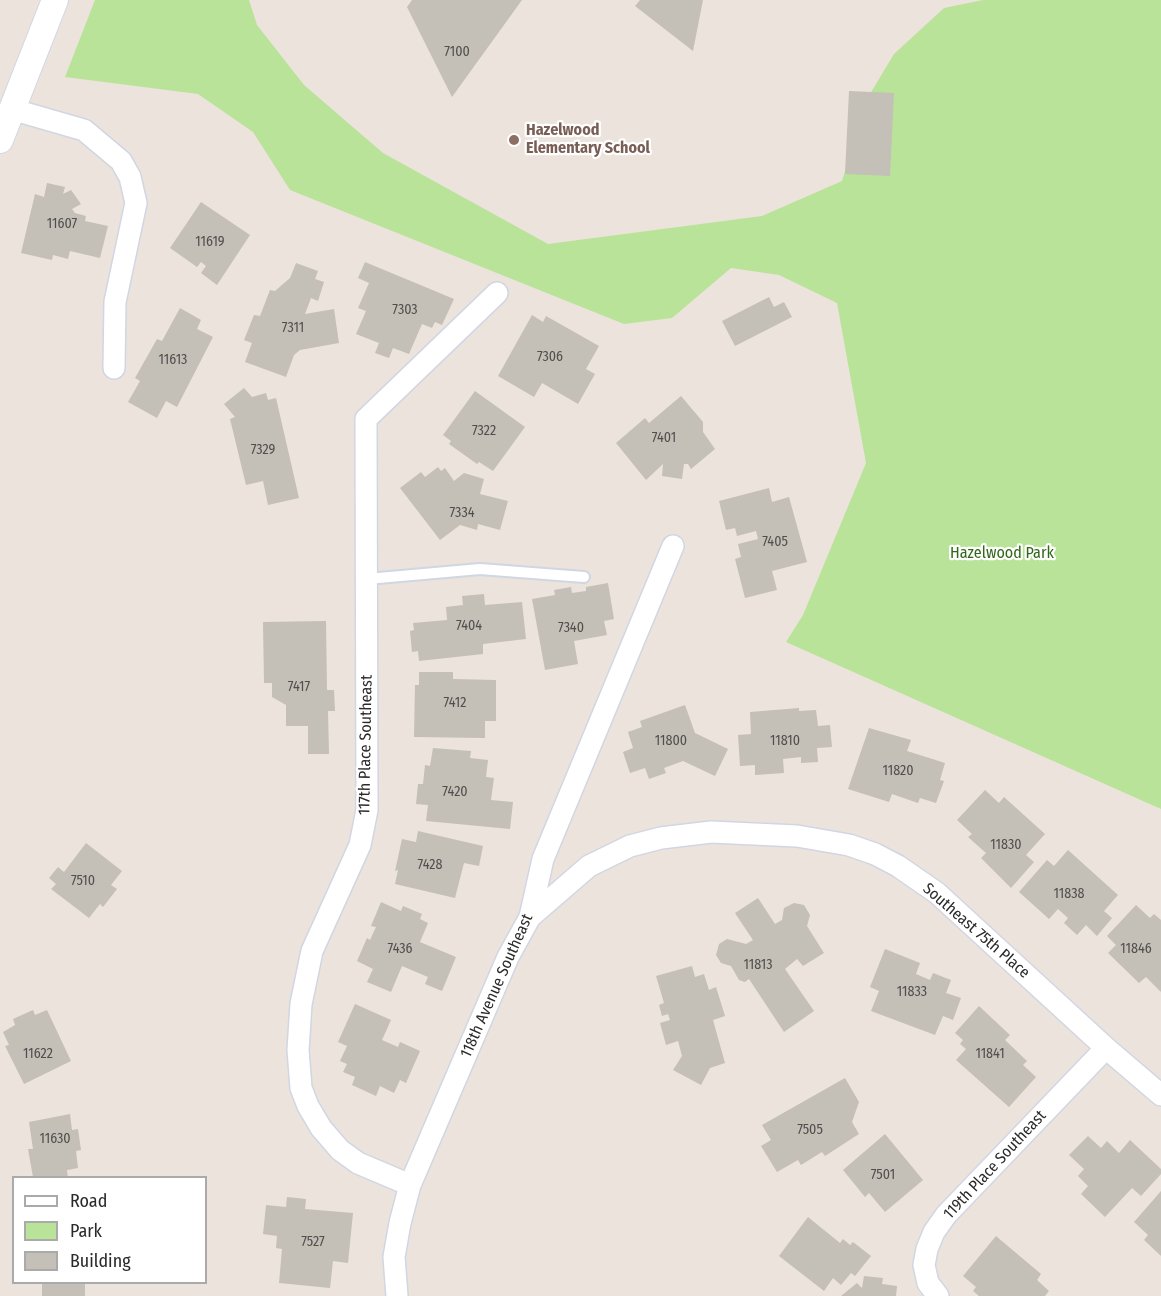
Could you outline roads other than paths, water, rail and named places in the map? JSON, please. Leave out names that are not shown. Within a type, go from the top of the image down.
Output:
[{"type":"street","points":[[0,140],[55,0]]},
{"type":"street","points":[[11,109],[84,130],[121,161],[130,177],[136,203],[115,302],[114,368]]},
{"type":"street","name":"117th Place Southeast","points":[[410,1185],[358,1163],[340,1150],[321,1128],[301,1088],[298,1050],[301,1004],[312,951],[360,845],[367,810],[366,419],[497,293]]},
{"type":"street","name":"118th Avenue Southeast","points":[[397,1296],[394,1257],[410,1185],[508,957],[530,917],[543,859],[673,546]]},
{"type":"street","name":"Southeast 75th Place","points":[[530,917],[589,866],[630,846],[661,838],[711,832],[797,836],[849,845],[875,854],[898,866],[937,893],[1106,1048],[1161,1095]]},
{"type":"street","name":"119th Place Southeast","points":[[938,1296],[928,1283],[924,1265],[934,1232],[946,1215],[1106,1048]]},
{"type":"lane","points":[[367,579],[480,569],[584,577]]},
{"type":"place","name":"Hazelwood Elementary School","points":[[514,140]]},
{"type":"park label","name":"Hazelwood Park","points":[[1002,554]]}]
